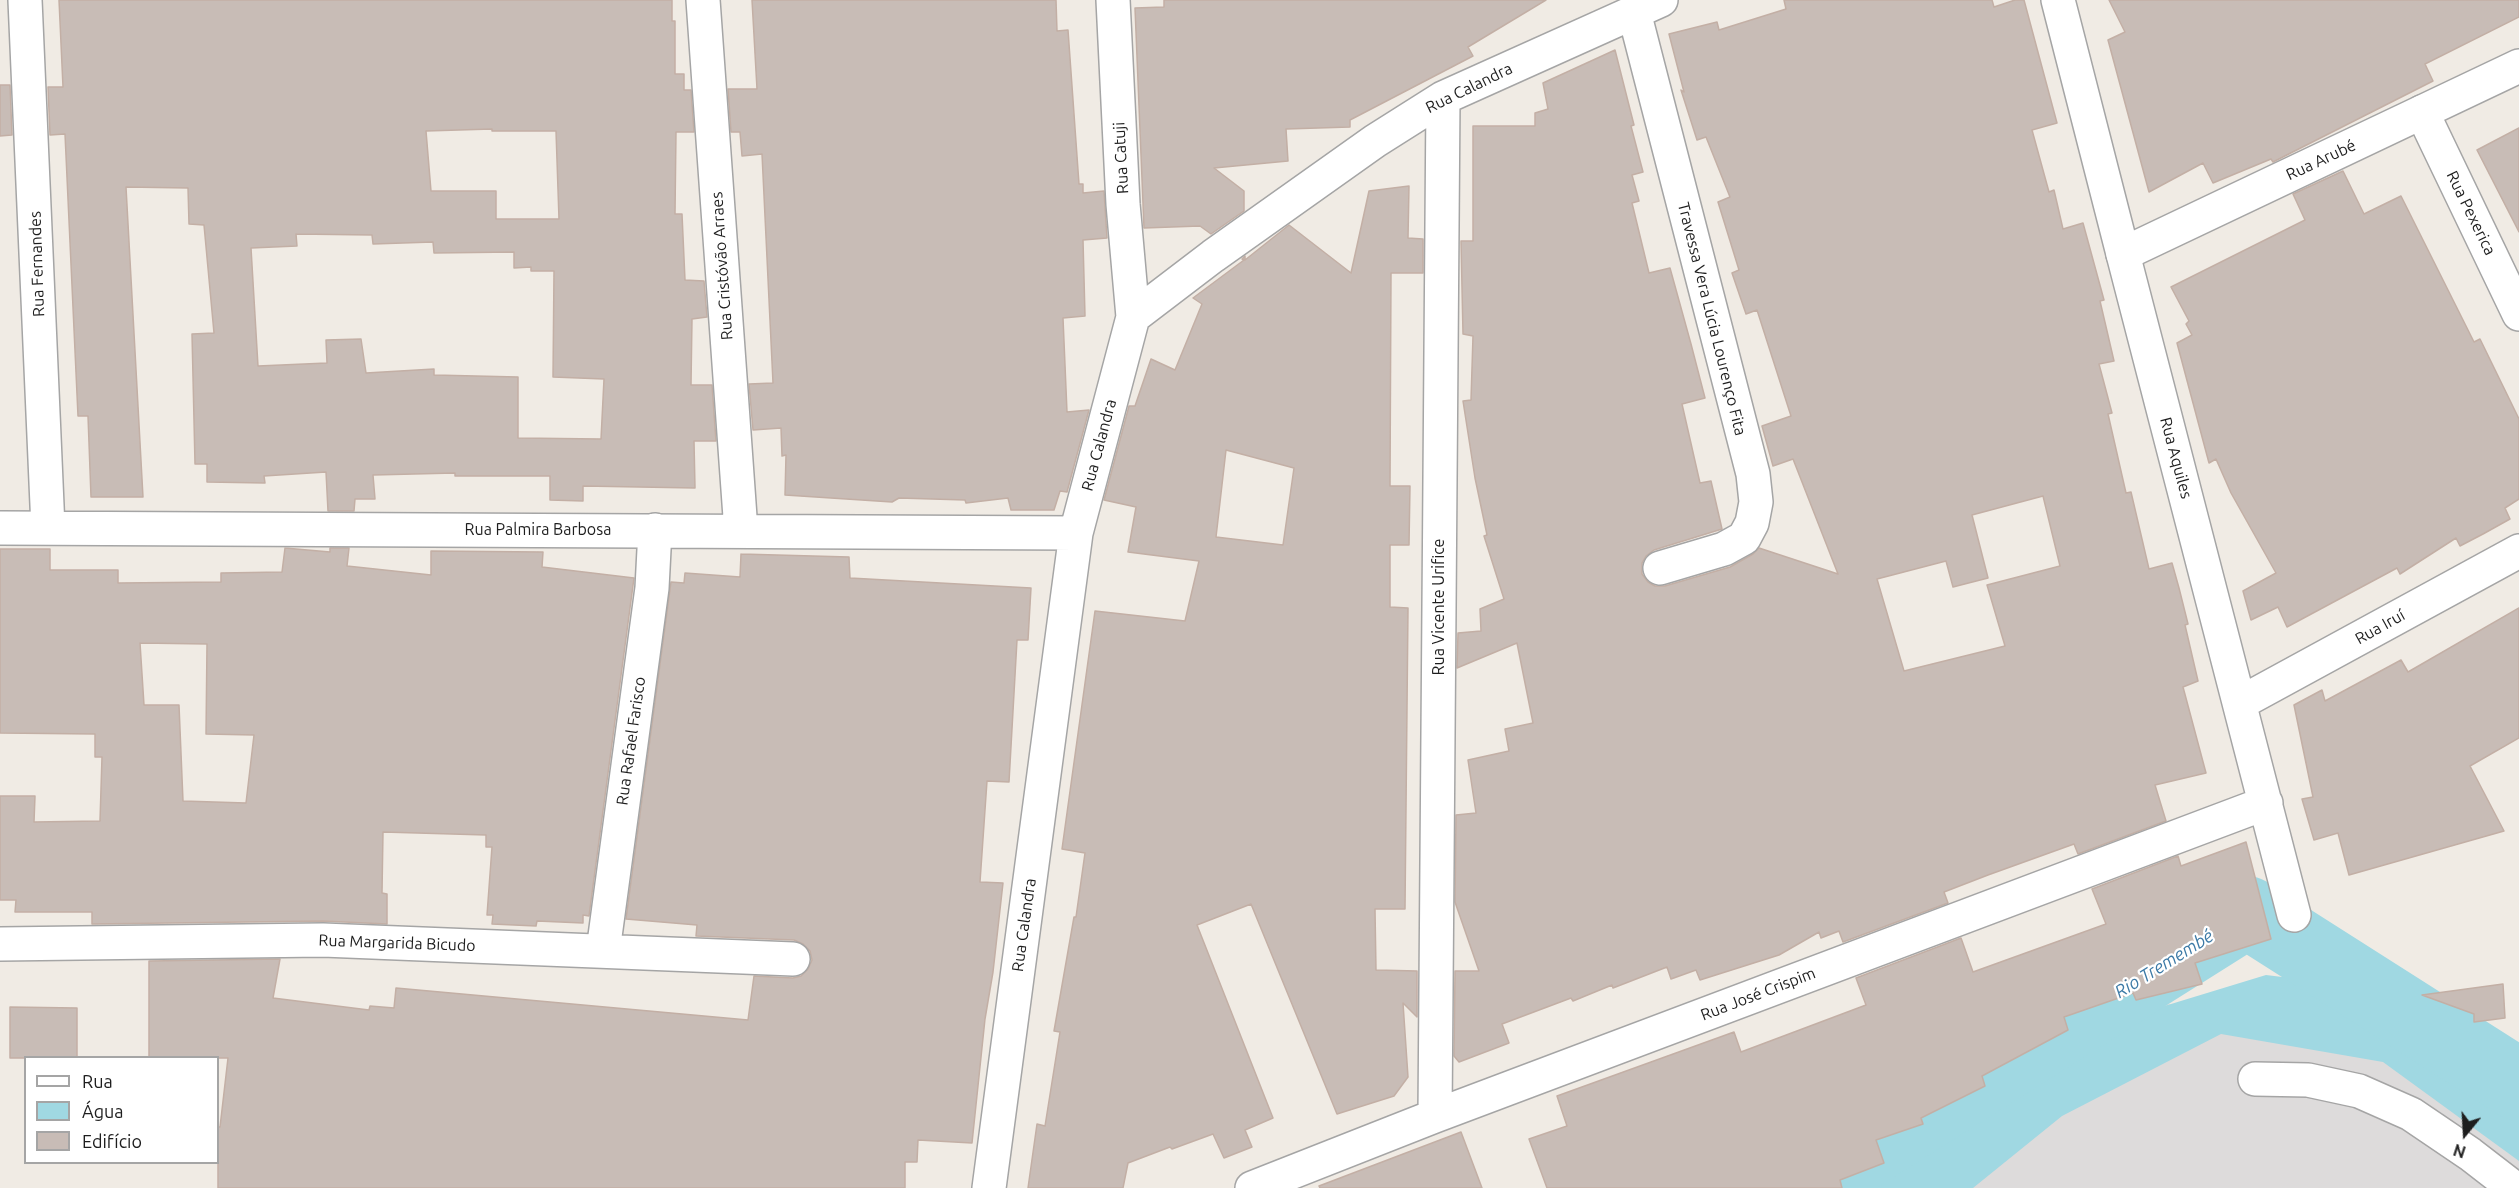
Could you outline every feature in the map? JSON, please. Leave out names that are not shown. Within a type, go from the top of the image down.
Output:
[{"type":"street","name":"Rua Fernandes","points":[[25,0],[48,528]]},
{"type":"street","name":"Rua Cristóvão Arraes","points":[[703,0],[741,531]]},
{"type":"street","name":"Rua Catuji","points":[[1113,0],[1123,204],[1133,316]]},
{"type":"street","name":"Rua Aquiles","points":[[2058,0],[2294,915]]},
{"type":"street","name":"Rua Calandra","points":[[989,1188],[1076,533],[1133,316],[1365,148],[1443,98],[1647,6]]},
{"type":"street","name":"Travessa Vera Lúcia Lourenço Fita","points":[[1647,6],[1753,474],[1756,502],[1752,523],[1744,538],[1724,549],[1660,568]]},
{"type":"street","name":"Rua Arubé","points":[[2123,254],[2519,66]]},
{"type":"street","name":"Rua Vicente Urifice","points":[[1435,1116],[1443,98]]},
{"type":"street","name":"Rua Pexerica","points":[[2422,112],[2519,314]]},
{"type":"street","name":"Rua Palmira Barbosa","points":[[0,528],[1076,533]]},
{"type":"street","name":"Rua Rafael Farisco","points":[[603,951],[652,588],[655,531]]},
{"type":"street","name":"Rua Iruí","points":[[2240,703],[2519,551]]},
{"type":"street","name":"Rua José Crispim","points":[[1252,1188],[1435,1116],[2266,803]]},
{"type":"street","name":"Rua Margarida Bicudo","points":[[0,944],[322,940],[793,959]]},
{"type":"street","points":[[2255,1079],[2308,1080],[2359,1091],[2410,1114],[2470,1154],[2514,1188]]},
{"type":"shaded area","points":[[2274,1002],[2519,1132],[2519,1181],[2512,1188],[1824,1188],[2134,1005]]},
{"type":"water","points":[[2266,975],[2348,985],[2472,1034],[2519,1079],[2519,1161],[2383,1062],[2221,1034],[2062,1116],[1973,1188],[1864,1188],[2031,1062],[2135,1015]]},
{"type":"building","points":[[59,0],[672,0],[672,21],[675,21],[675,74],[684,74],[684,90],[691,90],[694,132],[676,132],[675,214],[682,214],[685,280],[704,281],[707,317],[692,319],[691,385],[712,385],[716,441],[694,441],[695,488],[583,486],[583,501],[550,500],[550,476],[455,476],[455,473],[373,475],[375,499],[355,499],[354,511],[328,511],[326,472],[264,476],[265,483],[207,482],[207,464],[195,464],[192,334],[214,333],[204,225],[189,224],[188,188],[126,187],[143,497],[91,497],[88,416],[78,416],[65,134],[50,135],[48,87],[63,87]],"holes":[[[492,129],[492,131],[556,131],[559,219],[496,219],[496,191],[431,191],[426,131]],[[296,234],[372,235],[373,244],[433,242],[434,253],[514,252],[514,268],[531,267],[531,271],[554,271],[553,377],[604,379],[601,439],[518,438],[518,377],[434,375],[434,369],[366,373],[361,339],[326,340],[327,363],[258,366],[251,248],[297,246]]]},
{"type":"building","points":[[752,0],[1056,0],[1057,31],[1068,30],[1079,184],[1083,184],[1083,193],[1104,191],[1107,238],[1083,240],[1085,316],[1063,318],[1067,412],[1089,410],[1067,492],[1060,491],[1054,510],[1011,510],[1008,498],[966,503],[965,500],[899,498],[892,502],[785,495],[786,455],[782,456],[781,428],[753,430],[749,384],[773,383],[762,154],[742,156],[740,132],[731,132],[728,89],[757,89]]},
{"type":"building","points":[[1164,0],[1546,0],[1468,47],[1473,56],[1350,120],[1350,127],[1286,129],[1288,161],[1214,168],[1244,191],[1244,211],[1211,234],[1200,226],[1144,228],[1135,8],[1164,7]]},
{"type":"building","points":[[1784,0],[1992,0],[1994,7],[2015,0],[2024,0],[2057,123],[2032,130],[2049,192],[2054,190],[2063,229],[2083,223],[2104,300],[2100,301],[2114,361],[2099,364],[2112,413],[2108,414],[2126,493],[2131,492],[2149,569],[2172,563],[2179,588],[2198,681],[2183,687],[2206,773],[2155,785],[2166,821],[2078,854],[2074,844],[1988,875],[1944,892],[1948,903],[1843,942],[1839,931],[1821,938],[1819,932],[1779,955],[1700,980],[1696,970],[1671,979],[1667,967],[1573,1001],[1571,998],[1502,1024],[1509,1043],[1459,1062],[1454,1056],[1455,971],[1479,971],[1455,902],[1456,815],[1476,813],[1468,760],[1509,751],[1505,729],[1533,723],[1517,643],[1457,668],[1458,633],[1481,631],[1480,609],[1504,599],[1484,536],[1487,535],[1463,401],[1471,400],[1473,336],[1463,334],[1461,241],[1473,241],[1473,126],[1535,126],[1535,113],[1548,109],[1543,83],[1615,50],[1643,172],[1632,175],[1639,201],[1632,203],[1649,273],[1670,268],[1691,344],[1705,398],[1682,404],[1700,483],[1711,481],[1722,529],[1654,550],[1646,556],[1642,563],[1642,574],[1648,582],[1655,586],[1665,586],[1730,567],[1759,548],[1838,574],[1793,459],[1773,466],[1762,426],[1791,416],[1757,310],[1746,314],[1732,273],[1739,270],[1718,202],[1730,197],[1706,137],[1697,140],[1681,90],[1684,92],[1669,34],[1717,22],[1719,30],[1786,9]],"holes":[[[2043,496],[2060,566],[1987,585],[2005,646],[1904,671],[1877,579],[1946,561],[1953,587],[1988,578],[1972,515]]]},
{"type":"building","points":[[2109,0],[2519,0],[2519,17],[2425,64],[2433,81],[2273,162],[2271,159],[2213,183],[2203,163],[2149,192],[2108,40],[2125,32]]},
{"type":"building","points":[[0,85],[10,85],[12,135],[0,136]]},
{"type":"building","points":[[2519,128],[2519,232],[2477,150]]},
{"type":"building","points":[[2343,171],[2364,214],[2401,196],[2474,342],[2480,339],[2519,419],[2519,499],[2505,508],[2510,519],[2483,534],[2460,546],[2456,538],[2400,574],[2397,568],[2287,627],[2278,607],[2251,620],[2243,591],[2276,573],[2231,493],[2216,459],[2209,463],[2177,343],[2192,335],[2186,324],[2189,321],[2171,287],[2305,220],[2293,194]]},
{"type":"building","points":[[1409,186],[1408,238],[1423,239],[1423,273],[1391,273],[1390,486],[1410,486],[1409,545],[1390,545],[1390,607],[1408,608],[1405,909],[1375,909],[1376,970],[1417,971],[1417,1017],[1403,1003],[1408,1077],[1394,1096],[1337,1114],[1251,904],[1197,925],[1273,1118],[1245,1130],[1252,1147],[1224,1158],[1213,1134],[1128,1163],[1123,1188],[1028,1188],[1037,1124],[1045,1126],[1060,1032],[1054,1031],[1074,917],[1076,917],[1085,853],[1062,849],[1095,611],[1185,621],[1199,561],[1128,552],[1136,507],[1104,500],[1129,406],[1135,406],[1151,359],[1175,370],[1202,304],[1193,298],[1244,260],[1242,259],[1245,256],[1245,260],[1289,225],[1351,273],[1369,191]],"holes":[[[1226,450],[1294,468],[1283,545],[1216,537]]]},
{"type":"building","points":[[285,548],[330,552],[330,548],[349,548],[347,566],[431,575],[431,551],[543,552],[542,567],[634,578],[589,916],[583,915],[583,923],[537,921],[536,926],[492,924],[493,915],[487,915],[492,847],[486,847],[486,835],[383,832],[382,893],[387,894],[387,924],[323,921],[92,924],[92,912],[15,912],[16,900],[0,900],[0,796],[35,796],[34,822],[100,821],[102,757],[95,757],[95,734],[0,733],[0,549],[50,549],[50,570],[118,570],[118,583],[221,582],[221,573],[282,572]],"holes":[[[140,643],[207,644],[206,734],[254,735],[246,803],[183,801],[179,705],[144,705]]]},
{"type":"building","points":[[741,554],[849,557],[850,578],[1031,588],[1028,640],[1017,640],[1009,782],[987,781],[980,882],[1003,883],[972,1143],[918,1140],[917,1162],[905,1162],[905,1188],[218,1188],[219,1127],[228,1058],[149,1056],[149,961],[280,959],[273,998],[369,1010],[370,1006],[394,1008],[396,988],[748,1020],[754,976],[793,978],[801,976],[808,969],[812,960],[810,951],[803,944],[794,940],[696,936],[697,925],[626,919],[671,582],[684,583],[685,573],[740,577]]},
{"type":"building","points":[[2519,608],[2519,738],[2470,766],[2504,831],[2349,875],[2338,833],[2314,840],[2302,799],[2313,797],[2294,705],[2322,690],[2325,701],[2401,660],[2408,672]]},
{"type":"building","points":[[2246,842],[2271,939],[2195,963],[2202,984],[2136,1000],[2133,993],[2064,1017],[2068,1030],[1982,1076],[1985,1086],[1921,1118],[1923,1124],[1876,1140],[1884,1163],[1840,1180],[1842,1188],[1547,1188],[1529,1139],[1567,1126],[1557,1096],[1734,1032],[1741,1052],[1866,1005],[1856,978],[1961,938],[1973,972],[2106,924],[2092,889],[2178,856],[2181,866]]},
{"type":"building","points":[[2503,984],[2505,1018],[2474,1022],[2474,1014],[2422,995]]},
{"type":"building","points":[[10,1007],[77,1008],[77,1056],[10,1058]]},
{"type":"building","points":[[1461,1132],[1482,1188],[1320,1188],[1319,1186]]},
{"type":"waterway","name":"Rio Tremembé","points":[[1809,1188],[2247,912],[2519,1085]]}]
